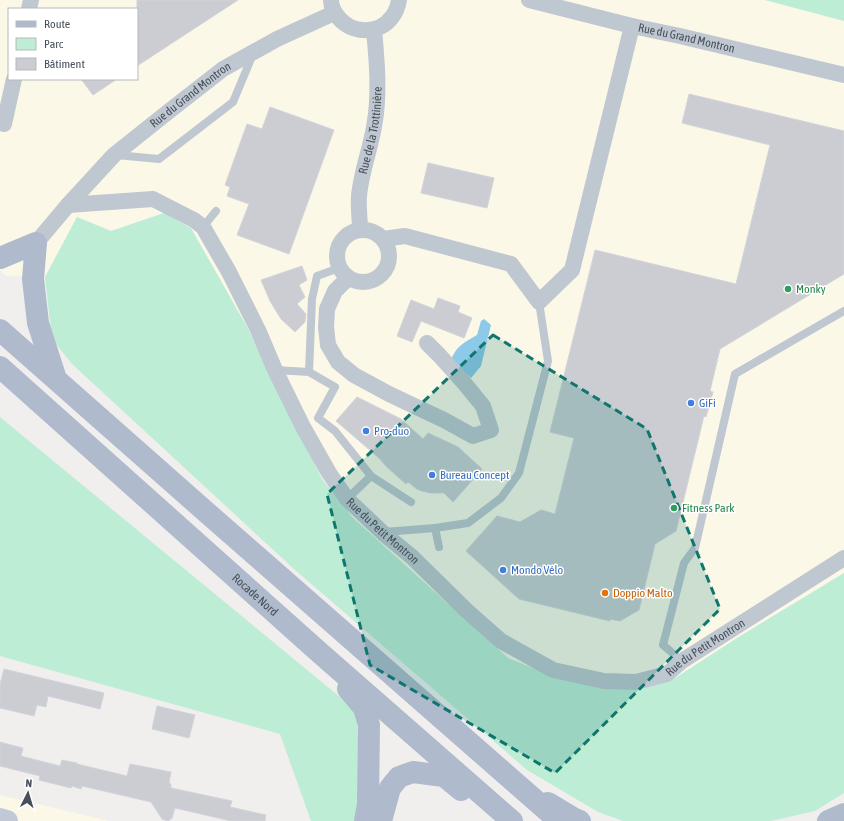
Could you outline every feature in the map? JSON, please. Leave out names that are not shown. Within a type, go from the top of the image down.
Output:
[{"type":"main road","points":[[0,258],[36,243],[33,279],[38,323],[56,379]]},
{"type":"main road","points":[[0,330],[559,821]]},
{"type":"main road","name":"Rocade Nord","points":[[0,367],[320,653],[512,821]]},
{"type":"main road","points":[[320,653],[364,708],[370,725],[368,804],[365,821]]},
{"type":"main road","points":[[381,821],[390,788],[399,777],[413,772],[444,776],[500,821]]},
{"type":"main road","points":[[512,781],[580,821]]},
{"type":"main road","points":[[828,821],[844,814]]},
{"type":"street","points":[[332,6],[341,22],[351,28],[363,31],[374,30],[384,26],[391,19],[399,0]]},
{"type":"street","name":"Rue du Grand Montron","points":[[529,0],[632,26],[844,75]]},
{"type":"street","name":"Rue du Grand Montron","points":[[68,205],[114,155],[223,69],[332,6]]},
{"type":"street","points":[[383,239],[405,236],[510,264],[540,302],[572,270],[632,26]]},
{"type":"street","name":"Rue de la Trottinière","points":[[360,230],[358,197],[374,127],[378,96],[374,30]]},
{"type":"street","points":[[4,124],[14,80]]},
{"type":"street","name":"Rue du Petit Montron","points":[[68,205],[154,199],[194,220],[203,227],[229,272],[303,427],[329,473],[347,499],[412,557],[467,611],[501,641],[553,670],[604,681],[636,682],[667,674],[682,661],[844,558]]},
{"type":"street","points":[[36,243],[68,205]]},
{"type":"street","points":[[368,230],[376,233],[383,239],[390,254],[386,270],[380,277],[373,281],[364,283],[356,282],[344,273],[337,260],[337,252],[345,237],[352,232],[368,230]]},
{"type":"street","points":[[344,273],[334,291],[327,309],[326,327],[328,345],[338,362],[354,375],[473,436],[491,430],[483,406],[427,343]]},
{"type":"street","points":[[0,819],[8,821]]},
{"type":"lane","points":[[114,155],[159,159],[233,102],[254,52]]},
{"type":"lane","points":[[203,227],[216,211]]},
{"type":"lane","points":[[309,372],[312,299],[317,276],[344,273]]},
{"type":"lane","points":[[383,532],[435,528],[468,523],[501,498],[519,473],[548,361],[540,302]]},
{"type":"lane","points":[[682,661],[663,645],[684,562],[695,548],[735,374],[844,311]]},
{"type":"lane","points":[[275,370],[309,372],[336,387],[318,418],[336,431],[370,476],[411,502]]},
{"type":"lane","points":[[347,499],[370,476]]},
{"type":"lane","points":[[435,528],[439,547]]},
{"type":"highlighted area","points":[[493,335],[647,429],[720,609],[555,773],[370,665],[327,494]]},
{"type":"shaded area","points":[[0,0],[765,0],[844,21],[844,573],[737,638],[672,680],[634,690],[562,680],[508,658],[353,518],[322,479],[246,325],[164,213],[111,231],[77,217],[45,277],[6,276],[0,270]]},
{"type":"shaded area","points":[[0,795],[109,821],[0,821]]},
{"type":"green space","points":[[765,0],[844,0],[844,21]]},
{"type":"green space","points":[[164,213],[191,228],[246,325],[322,479],[353,518],[508,658],[562,680],[633,690],[672,680],[737,638],[844,573],[844,793],[815,811],[771,821],[623,821],[598,812],[527,770],[295,570],[72,364],[52,339],[45,277],[77,217],[111,231]]},
{"type":"green space","points":[[0,417],[357,711],[361,818],[359,821],[311,821],[280,734],[0,656]]},
{"type":"water","points":[[484,319],[491,325],[481,366],[471,378],[451,360],[458,348],[477,335],[481,321]]},
{"type":"building","points":[[137,0],[238,0],[138,65]]},
{"type":"building","points":[[82,80],[116,80],[93,95]]},
{"type":"building","points":[[689,94],[844,131],[844,274],[720,349],[710,391],[713,392],[706,417],[704,416],[676,531],[655,544],[639,610],[620,621],[610,619],[610,621],[519,599],[466,551],[497,516],[520,522],[541,510],[555,514],[574,438],[550,432],[595,250],[736,284],[770,145],[682,123]]},
{"type":"building","points":[[270,107],[334,130],[289,254],[237,235],[249,204],[227,196],[230,187],[225,185],[247,124],[262,129]]},
{"type":"building","points":[[428,163],[494,178],[487,208],[421,193]]},
{"type":"building","points":[[302,266],[307,280],[299,285],[305,297],[297,304],[306,314],[305,322],[295,332],[281,319],[270,301],[261,280]]},
{"type":"building","points":[[438,298],[460,306],[458,312],[472,318],[464,338],[421,321],[412,342],[397,336],[411,300],[434,309]]},
{"type":"building","points":[[357,397],[401,419],[423,439],[428,433],[458,447],[482,469],[453,502],[444,493],[422,491],[408,482],[406,484],[379,458],[336,421]]},
{"type":"building","points":[[4,669],[104,693],[100,709],[48,696],[46,707],[37,705],[34,716],[0,708],[0,684]]},
{"type":"building","points":[[157,706],[195,715],[189,738],[152,729]]},
{"type":"building","points":[[0,742],[23,748],[21,756],[60,766],[62,760],[127,776],[130,764],[171,772],[169,783],[171,784],[171,788],[232,801],[230,807],[266,815],[265,821],[231,821],[175,808],[172,818],[168,821],[162,819],[151,802],[82,786],[81,789],[72,786],[71,788],[39,780],[40,776],[0,766]]},
{"type":"place","name":"Monky","points":[[788,289]]},
{"type":"place","name":"GiFi","points":[[691,403]]},
{"type":"place","name":"Pro-duo","points":[[366,431]]},
{"type":"place","name":"Bureau Concept","points":[[432,475]]},
{"type":"place","name":"Fitness Park","points":[[674,508]]},
{"type":"place","name":"Mondo Vélo","points":[[503,570]]},
{"type":"place","name":"Doppio Malto","points":[[605,593]]}]
